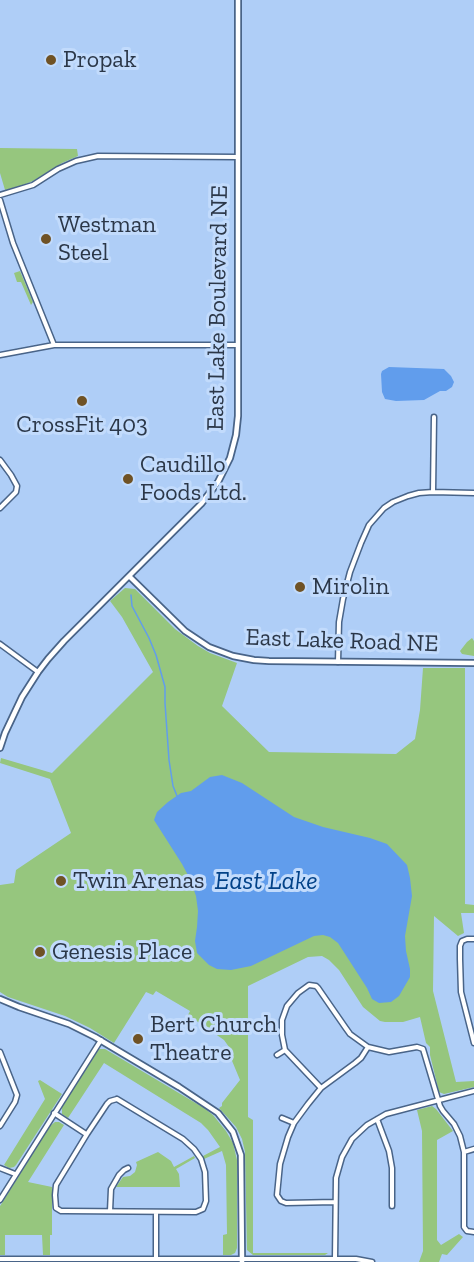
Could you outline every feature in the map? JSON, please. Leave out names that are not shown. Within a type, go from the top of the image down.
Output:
[{"type":"main road","name":"East Lake Boulevard NE","points":[[0,748],[13,716],[38,672],[64,641],[201,504],[225,470],[234,447],[238,422],[238,0]]},
{"type":"main road","name":"East Lake Road NE","points":[[129,576],[185,631],[216,650],[233,656],[254,660],[474,663]]},
{"type":"main road","points":[[0,999],[69,1024],[101,1040],[218,1113],[230,1127],[241,1155],[242,1261]]},
{"type":"street","points":[[0,195],[33,185],[76,161],[98,156],[238,157]]},
{"type":"street","points":[[0,200],[13,243],[54,345]]},
{"type":"street","points":[[0,355],[54,345],[238,345]]},
{"type":"street","points":[[433,492],[434,417]]},
{"type":"street","points":[[0,460],[12,475],[17,486],[16,492],[0,508]]},
{"type":"street","points":[[338,662],[340,610],[369,525],[384,508],[408,496],[433,492],[474,493]]},
{"type":"street","points":[[0,644],[38,672]]},
{"type":"street","points":[[474,939],[462,941],[460,946],[461,992],[474,1043]]},
{"type":"street","points":[[321,1088],[285,1050],[282,1035],[282,1020],[287,1006],[297,993],[309,985],[318,988],[350,1034],[368,1047],[389,1052],[417,1047],[424,1052],[437,1100],[458,1130],[464,1152],[464,1227],[467,1231],[474,1232]]},
{"type":"street","points":[[0,1200],[101,1040]]},
{"type":"street","points":[[335,1202],[286,1203],[279,1198],[277,1187],[280,1164],[294,1123],[321,1088],[361,1058],[368,1047]]},
{"type":"street","points":[[277,1055],[285,1050]]},
{"type":"street","points":[[0,1052],[17,1095],[0,1126]]},
{"type":"street","points":[[335,1259],[336,1178],[338,1167],[352,1139],[377,1118],[399,1110],[474,1091]]},
{"type":"street","points":[[117,1099],[183,1140],[201,1159],[205,1172],[206,1201],[203,1209],[196,1212],[59,1210],[55,1205],[56,1185],[87,1134],[107,1104],[117,1099]]},
{"type":"street","points":[[54,1113],[87,1134]]},
{"type":"street","points":[[282,1118],[294,1123]]},
{"type":"street","points":[[377,1118],[389,1151],[392,1168],[392,1206]]},
{"type":"street","points":[[464,1152],[474,1149]]},
{"type":"street","points":[[0,1168],[15,1174]]},
{"type":"street","points":[[110,1211],[111,1188],[119,1175],[128,1168]]},
{"type":"street","points":[[156,1212],[156,1259]]},
{"type":"street","points":[[0,1259],[242,1261],[356,1259],[372,1262]]},
{"type":"green space","points":[[0,148],[77,149],[78,156],[33,181],[5,190],[0,173]]},
{"type":"green space","points":[[20,271],[33,302],[31,305],[21,282],[17,282],[14,273]]},
{"type":"green space","points":[[125,588],[135,589],[175,629],[198,646],[237,663],[222,706],[269,752],[396,754],[415,739],[423,668],[465,668],[465,904],[474,905],[474,913],[461,913],[464,933],[458,936],[434,916],[433,991],[456,1082],[474,1081],[474,1087],[444,1094],[439,1092],[430,1047],[426,1043],[420,1017],[403,1022],[380,1021],[363,1007],[339,970],[322,956],[308,957],[248,986],[248,1117],[253,1120],[253,1253],[328,1253],[325,1255],[253,1255],[247,1250],[245,1152],[236,1127],[219,1108],[240,1080],[230,1056],[229,1047],[224,1040],[188,1015],[190,1011],[156,991],[153,995],[146,992],[114,1043],[65,1016],[8,997],[0,992],[0,885],[14,883],[16,870],[71,833],[50,779],[0,763],[1,758],[52,773],[153,672],[122,617],[110,601]]},
{"type":"green space","points":[[472,638],[474,656],[462,654],[460,651]]},
{"type":"green space","points":[[99,1049],[105,1049],[204,1108],[226,1131],[233,1143],[237,1160],[237,1248],[235,1253],[223,1255],[223,1235],[227,1234],[226,1165],[222,1151],[204,1159],[203,1156],[220,1147],[201,1123],[104,1063],[68,1118],[62,1114],[62,1107]]},
{"type":"green space","points":[[40,1080],[62,1094],[16,1165],[9,1168],[4,1165],[45,1099],[38,1081]]},
{"type":"green space","points":[[432,1106],[453,1131],[437,1140],[437,1240],[441,1245],[459,1234],[463,1237],[447,1255],[442,1254],[439,1262],[419,1262],[423,1251],[422,1131],[417,1110]]},
{"type":"green space","points":[[55,1122],[64,1125],[28,1182],[52,1187],[50,1255],[43,1255],[42,1235],[5,1235],[5,1255],[0,1255],[0,1206],[50,1126]]},
{"type":"green space","points":[[158,1152],[171,1161],[174,1167],[194,1156],[195,1158],[176,1169],[179,1174],[180,1187],[116,1187],[123,1177],[135,1172],[136,1162]]},
{"type":"water","points":[[389,367],[444,369],[454,382],[452,387],[446,391],[440,391],[424,400],[385,399],[382,392],[381,374]]},
{"type":"water","name":"East Lake","points":[[222,775],[242,783],[294,817],[387,844],[407,865],[412,896],[405,936],[410,977],[399,996],[391,1002],[379,1003],[372,999],[338,943],[323,935],[314,936],[251,966],[231,970],[217,969],[209,965],[197,953],[196,896],[182,864],[154,820],[157,812],[181,793],[191,791],[210,777]]},
{"type":"waterway","points":[[131,595],[132,606],[156,655],[165,687],[169,760],[177,796]]},
{"type":"place","name":"Propak","points":[[51,60]]},
{"type":"place","name":"Westman Steel","points":[[46,239]]},
{"type":"place","name":"CrossFit 403","points":[[82,401]]},
{"type":"place","name":"Caudillo Foods Ltd.","points":[[128,479]]},
{"type":"place","name":"Mirolin","points":[[300,587]]},
{"type":"place","name":"Twin Arenas","points":[[61,881]]},
{"type":"place","name":"Genesis Place","points":[[40,952]]},
{"type":"place","name":"Bert Church Theatre","points":[[138,1039]]}]
